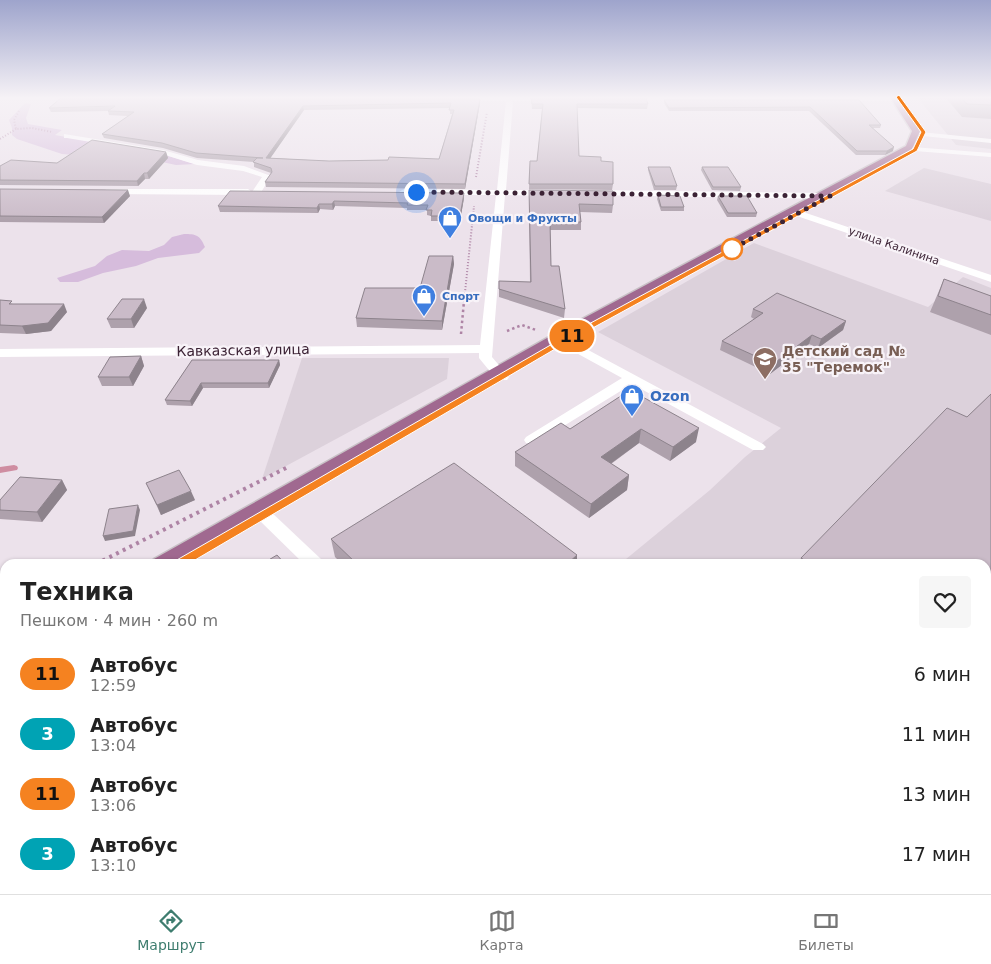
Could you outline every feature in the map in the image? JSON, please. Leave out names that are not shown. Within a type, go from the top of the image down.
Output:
[{"type":"main road","points":[[169,559],[499,374],[824,196],[909,147],[913,139]]},
{"type":"main road","points":[[187,559],[499,374],[564,341],[797,213],[824,196],[915,150],[921,139]]},
{"type":"street","points":[[83,139],[163,152],[197,162],[244,169],[267,176],[262,192],[99,191]]},
{"type":"street","points":[[499,374],[486,358],[486,349],[506,139]]},
{"type":"street","points":[[969,139],[991,141]]},
{"type":"street","points":[[915,150],[991,154]]},
{"type":"street","points":[[396,192],[558,193]]},
{"type":"street","points":[[587,193],[824,196]]},
{"type":"street","name":"улица Калинина","points":[[797,213],[991,279]]},
{"type":"street","points":[[564,341],[758,446]]},
{"type":"street","name":"Кавказская улица","points":[[0,353],[486,349]]},
{"type":"street","points":[[531,440],[632,378]]},
{"type":"street","points":[[263,514],[309,559]]},
{"type":"path","points":[[460,349],[475,192],[482,139]]},
{"type":"path","points":[[106,559],[292,465]]},
{"type":"shaded area","points":[[17,139],[76,139],[162,154],[195,164],[176,165],[162,162],[62,154]]},
{"type":"shaded area","points":[[951,139],[991,139],[991,149],[956,145]]},
{"type":"shaded area","points":[[924,168],[991,184],[991,221],[885,191]]},
{"type":"shaded area","points":[[184,234],[197,236],[205,247],[199,253],[158,258],[78,282],[60,282],[57,278],[95,266],[107,256],[122,250],[149,251],[164,245],[172,237]]},
{"type":"shaded area","points":[[754,243],[928,307],[963,277],[991,288],[991,559],[626,559],[781,428],[598,332],[728,258],[735,261],[741,257],[734,254]]},
{"type":"shaded area","points":[[302,358],[449,358],[447,379],[262,479]]},
{"type":"building","points":[[133,139],[280,139],[266,158],[329,161],[388,160],[389,157],[439,159],[445,139],[473,139],[465,184],[265,182],[272,172],[271,168],[253,162],[257,158],[263,158],[196,153],[162,143]]},
{"type":"building","points":[[539,139],[578,139],[579,156],[601,157],[601,161],[613,162],[613,184],[529,184],[530,161],[537,161]]},
{"type":"building","points":[[844,139],[885,139],[894,147],[887,151],[857,151]]},
{"type":"building","points":[[92,140],[166,152],[137,181],[0,180],[0,166],[11,160],[57,163]]},
{"type":"building","points":[[648,167],[670,167],[677,186],[655,186]]},
{"type":"building","points":[[702,167],[728,167],[741,187],[713,187]]},
{"type":"building","points":[[0,189],[128,190],[102,217],[0,216]]},
{"type":"building","points":[[529,190],[613,191],[613,205],[579,204],[581,222],[550,222],[551,266],[559,266],[565,309],[499,289],[499,281],[531,282]]},
{"type":"building","points":[[230,191],[464,193],[460,216],[431,216],[432,210],[426,210],[428,205],[407,205],[408,203],[334,201],[332,204],[319,204],[317,208],[218,206]]},
{"type":"building","points":[[658,195],[680,196],[684,207],[661,207]]},
{"type":"building","points":[[718,196],[747,196],[757,213],[728,213]]},
{"type":"building","points":[[429,256],[453,256],[442,321],[356,318],[365,288],[420,288]]},
{"type":"building","points":[[944,279],[991,296],[991,315],[938,296]]},
{"type":"building","points":[[777,293],[846,321],[821,339],[812,335],[773,364],[722,341],[763,313],[753,309]]},
{"type":"building","points":[[122,299],[144,299],[131,319],[107,319]]},
{"type":"building","points":[[0,300],[12,301],[9,304],[64,304],[48,323],[22,326],[0,325]]},
{"type":"building","points":[[141,356],[129,377],[98,377],[110,357]]},
{"type":"building","points":[[192,360],[279,360],[268,383],[201,383],[190,401],[165,400]]},
{"type":"building","points":[[630,390],[699,428],[673,447],[641,429],[601,457],[629,475],[591,504],[515,452],[561,423],[570,429]]},
{"type":"building","points":[[991,394],[991,559],[801,558],[947,408],[967,417]]},
{"type":"building","points":[[454,463],[577,555],[573,559],[352,559],[331,539]]},
{"type":"building","points":[[179,470],[191,491],[157,505],[146,483]]},
{"type":"building","points":[[20,477],[62,480],[37,512],[0,510],[0,500]]},
{"type":"building","points":[[138,505],[133,531],[103,536],[109,509]]},
{"type":"building","points":[[277,555],[281,559],[270,559]]},
{"type":"waterway","points":[[0,470],[14,468]]},
{"type":"bus line","name":"11","points":[[187,559],[564,341],[915,150],[921,139]]},
{"type":"place","name":"Овощи и Фрукты","points":[[450,239]]},
{"type":"place","name":"Спорт","points":[[424,317]]},
{"type":"place","name":"Детский сад № 35 \"Теремок\"","points":[[765,380]]},
{"type":"place","name":"Ozon","points":[[632,417]]},
{"type":"route","points":[[416,192],[830,196],[732,249]]}]
